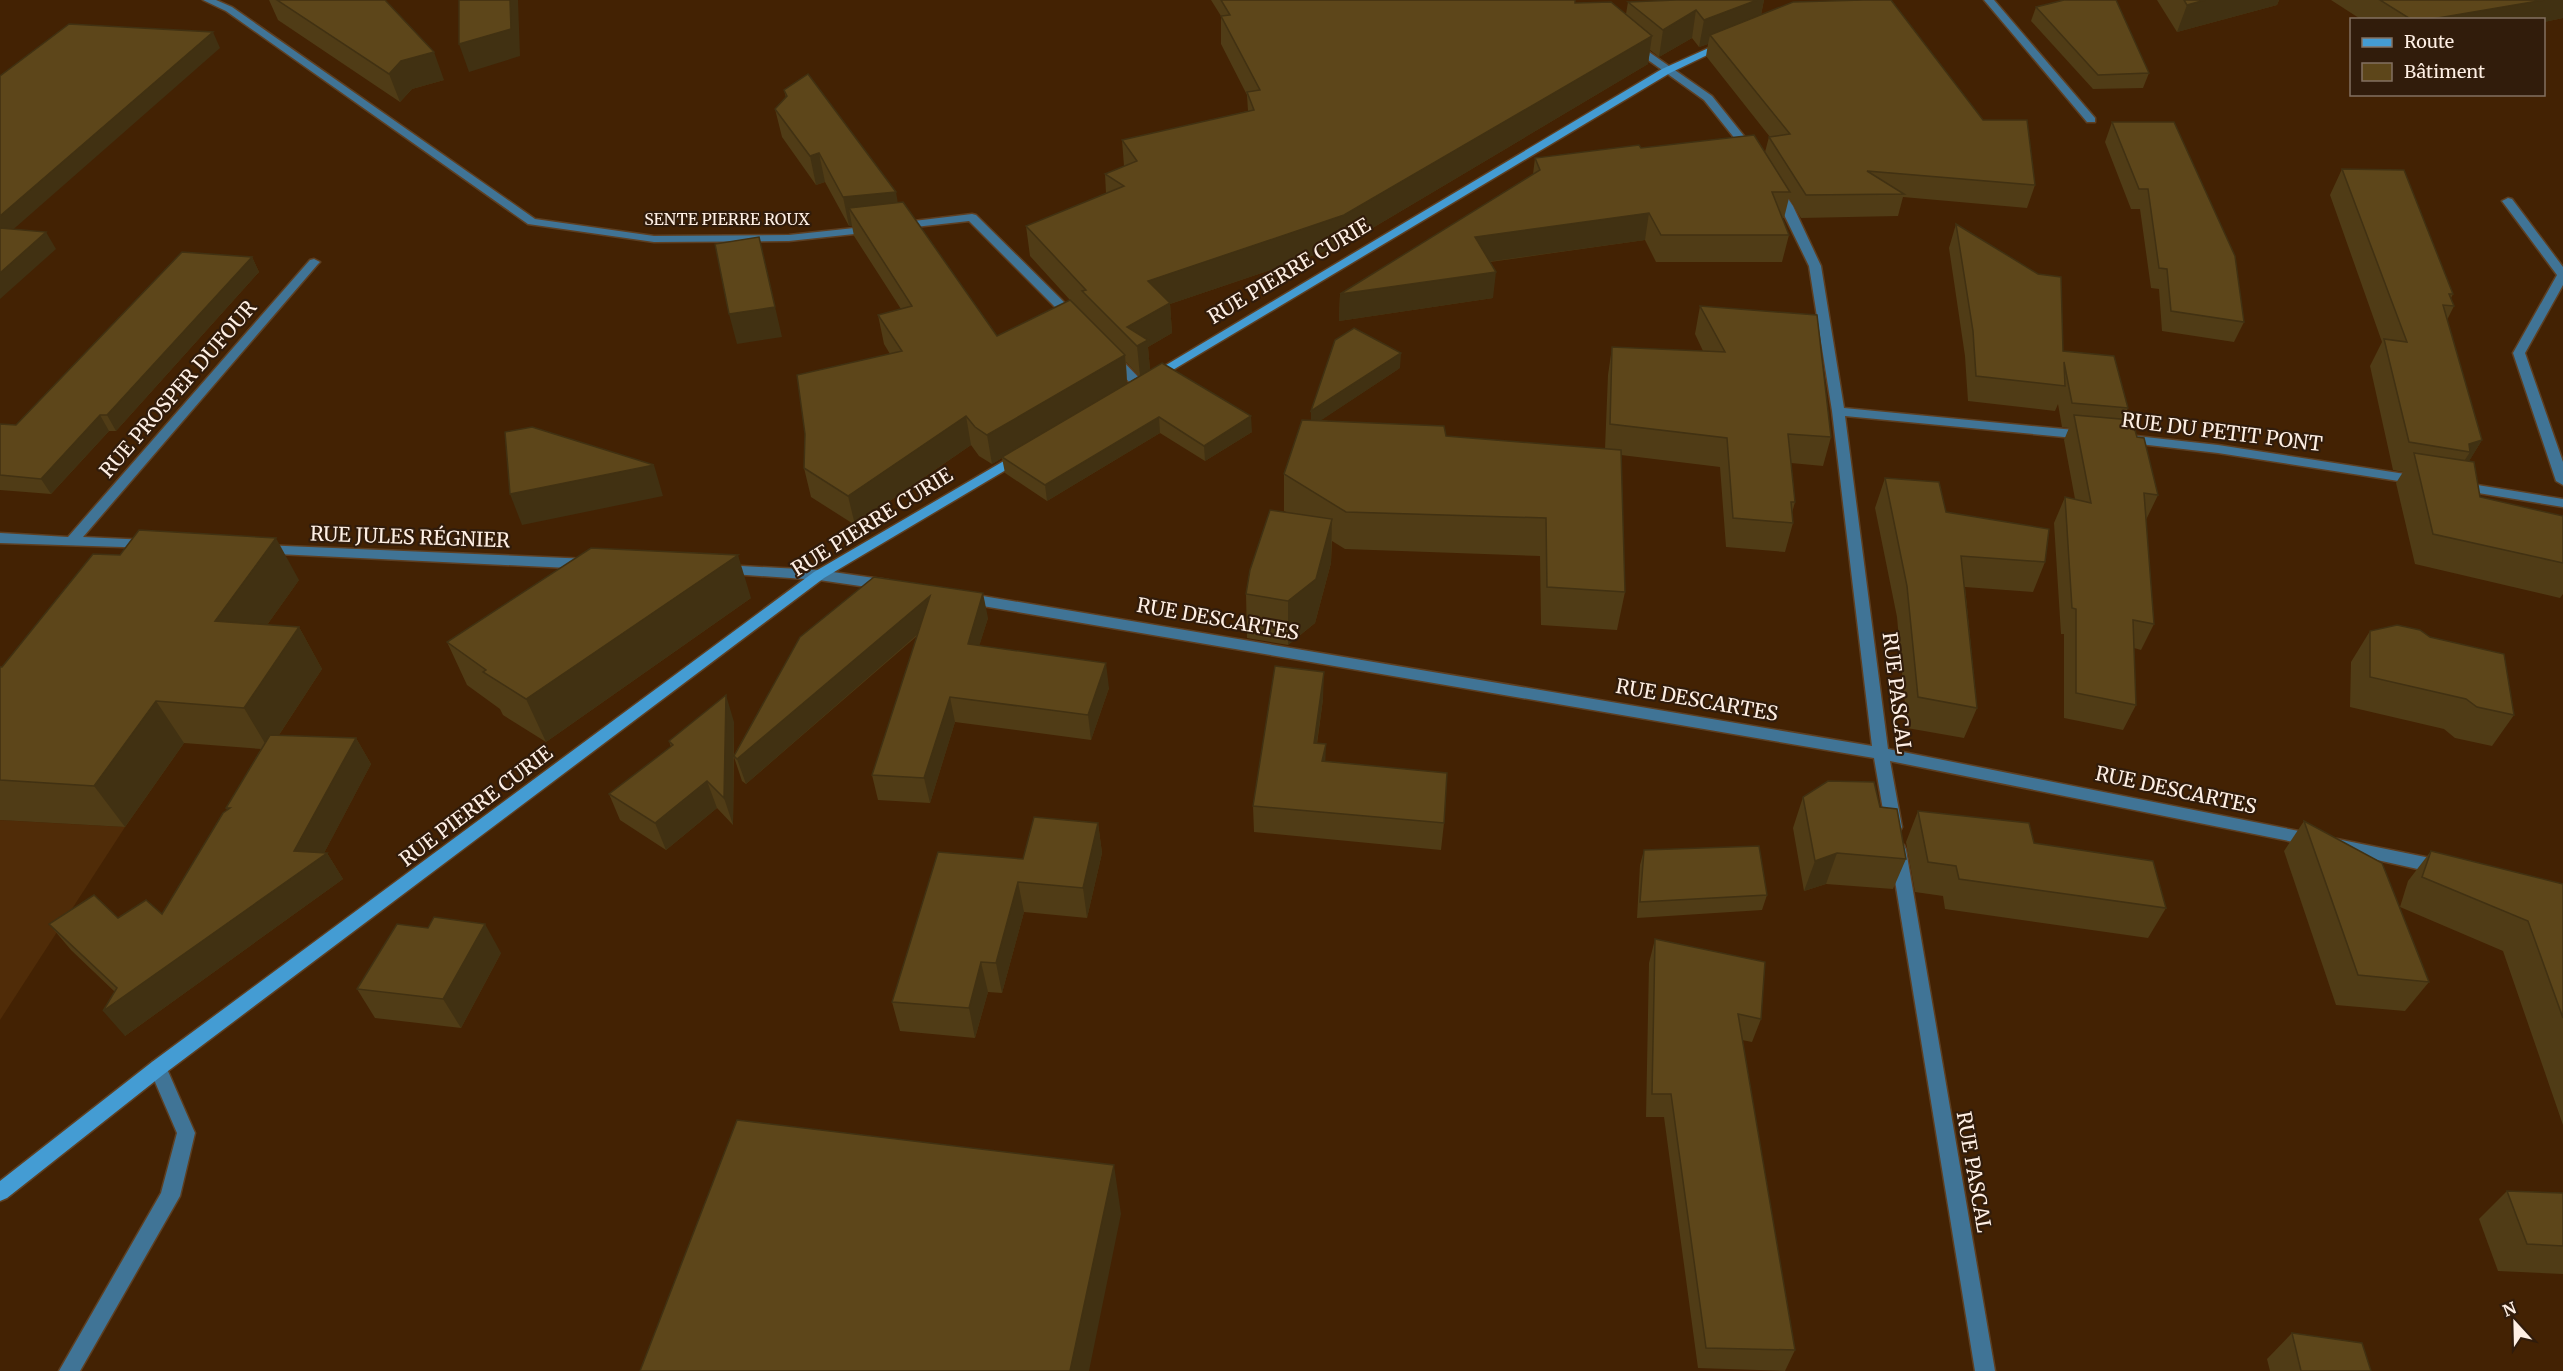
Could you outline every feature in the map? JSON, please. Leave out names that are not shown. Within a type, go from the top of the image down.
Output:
[{"type":"street","name":"SENTE PIERRE ROUX","points":[[208,0],[229,9],[532,222],[654,239],[789,238],[972,217],[1086,331]]},
{"type":"street","points":[[1989,0],[2091,120]]},
{"type":"street","points":[[1626,39],[1666,71],[1708,98],[1759,163]]},
{"type":"street","name":"RUE PIERRE CURIE","points":[[1102,347],[1134,388],[1666,71],[1702,52],[1734,40]]},
{"type":"street","name":"RUE PASCAL","points":[[1770,181],[1787,206],[1815,266],[1838,411],[1881,753],[1985,1371]]},
{"type":"street","points":[[2508,201],[2563,275],[2519,353],[2563,481]]},
{"type":"street","name":"RUE PROSPER DUFOUR","points":[[72,542],[314,262]]},
{"type":"street","name":"RUE DU PETIT PONT","points":[[1838,411],[2218,448],[2563,503]]},
{"type":"street","name":"RUE PIERRE CURIE","points":[[0,1192],[158,1068],[819,575],[1028,450]]},
{"type":"street","points":[[0,538],[161,546]]},
{"type":"street","name":"RUE JULES RÉGNIER","points":[[247,549],[600,565]]},
{"type":"street","points":[[703,569],[819,575],[899,587]]},
{"type":"street","name":"RUE DESCARTES","points":[[946,595],[1881,753],[2127,801],[2451,869]]},
{"type":"street","points":[[69,1371],[170,1196],[186,1133],[158,1068]]},
{"type":"shaded area","points":[[0,820],[125,827],[0,1020]]},
{"type":"building","points":[[277,0],[385,0],[434,52],[401,61],[389,74]]},
{"type":"building","points":[[459,0],[510,0],[511,29],[459,44]]},
{"type":"building","points":[[1221,0],[1575,0],[1575,3],[1611,2],[1652,36],[1344,215],[1148,281],[1170,303],[1127,327],[1148,340],[1137,346],[1082,291],[1086,290],[1026,226],[1124,186],[1105,174],[1137,161],[1122,140],[1254,110],[1247,92],[1260,90],[1221,16],[1230,15]]},
{"type":"building","points":[[1757,0],[1704,20],[1696,10],[1663,30],[1628,2]]},
{"type":"building","points":[[1891,0],[1983,120],[2027,120],[2035,185],[1867,171],[1904,194],[1806,195],[1769,137],[1790,134],[1710,35],[1793,2]]},
{"type":"building","points":[[2064,0],[2116,0],[2149,73],[2098,75],[2036,7]]},
{"type":"building","points":[[2184,0],[2205,0],[2187,5]]},
{"type":"building","points":[[2380,0],[2544,0],[2438,18],[2409,18]]},
{"type":"building","points":[[69,24],[213,32],[0,216],[0,76]]},
{"type":"building","points":[[808,74],[896,192],[843,197],[819,153],[810,156],[775,109],[787,96],[784,90]]},
{"type":"building","points":[[2112,122],[2174,122],[2235,256],[2244,322],[2171,311],[2167,269],[2159,268],[2148,189],[2139,189]]},
{"type":"building","points":[[1754,135],[1790,192],[1772,192],[1789,235],[1661,235],[1649,213],[1475,237],[1496,272],[1340,294],[1540,170],[1535,158],[1639,145],[1641,148]]},
{"type":"building","points":[[2342,169],[2404,170],[2453,294],[2449,294],[2454,306],[2443,305],[2482,440],[2469,444],[2470,452],[2409,442],[2384,339],[2407,342]]},
{"type":"building","points":[[903,202],[997,336],[1070,300],[1125,355],[987,435],[975,427],[966,416],[848,496],[804,468],[805,434],[797,375],[902,351],[878,315],[912,306],[849,208]]},
{"type":"building","points":[[1956,224],[2038,274],[2061,277],[2063,351],[2114,356],[2128,408],[2072,403],[2064,362],[2065,386],[1976,376],[1973,331]]},
{"type":"building","points":[[0,228],[46,232],[0,273]]},
{"type":"building","points":[[759,237],[775,307],[729,314],[715,244]]},
{"type":"building","points":[[182,252],[252,257],[107,415],[100,415],[41,479],[0,475],[0,424],[16,425]]},
{"type":"building","points":[[1700,306],[1817,315],[1831,437],[1788,434],[1795,502],[1791,502],[1793,523],[1733,518],[1727,438],[1610,424],[1612,347],[1725,352]]},
{"type":"building","points":[[1354,328],[1401,353],[1311,411],[1335,340]]},
{"type":"building","points":[[1162,363],[1251,416],[1204,446],[1159,417],[1045,485],[1002,457]]},
{"type":"building","points":[[2074,415],[2132,420],[2137,437],[2144,438],[2158,495],[2144,493],[2154,624],[2133,620],[2136,705],[2076,693],[2076,609],[2072,608],[2065,497],[2091,503]]},
{"type":"building","points":[[1302,420],[1444,426],[1446,436],[1621,450],[1625,592],[1547,587],[1546,518],[1346,512],[1284,474]]},
{"type":"building","points":[[532,427],[654,465],[510,494],[505,432]]},
{"type":"building","points":[[2414,453],[2474,462],[2480,497],[2563,516],[2563,563],[2433,534]]},
{"type":"building","points":[[1885,478],[1939,482],[1946,512],[2049,529],[2045,562],[1961,556],[1977,708],[1918,697],[1907,586]]},
{"type":"building","points":[[1270,510],[1332,519],[1316,579],[1288,601],[1246,594],[1250,570]]},
{"type":"building","points":[[139,530],[276,538],[215,621],[299,627],[244,708],[156,701],[94,786],[0,780],[0,667],[93,554],[120,555]]},
{"type":"building","points":[[591,548],[738,555],[526,699],[483,672],[486,670],[447,642]]},
{"type":"building","points":[[874,577],[983,593],[968,644],[1106,663],[1088,715],[950,697],[924,778],[872,775],[930,596],[737,759],[734,756],[800,637]]},
{"type":"building","points":[[2397,625],[2420,630],[2430,637],[2504,654],[2514,715],[2477,707],[2466,699],[2370,677],[2370,631]]},
{"type":"building","points":[[1275,666],[1324,672],[1314,743],[1326,744],[1322,761],[1447,773],[1444,823],[1253,806]]},
{"type":"building","points":[[726,695],[724,798],[707,781],[655,823],[609,794],[673,745],[669,741]]},
{"type":"building","points":[[270,735],[356,738],[294,851],[327,853],[103,1011],[117,988],[49,924],[94,895],[118,918],[146,900],[162,914],[223,813],[230,808],[226,808]]},
{"type":"building","points":[[1828,781],[1874,782],[1880,807],[1897,809],[1906,859],[1837,853],[1815,861],[1803,797]]},
{"type":"building","points":[[1918,811],[2029,823],[2034,843],[2153,861],[2166,908],[1959,879],[1956,866],[1928,862]]},
{"type":"building","points":[[1034,817],[1098,823],[1083,888],[1018,882],[996,963],[981,962],[969,1008],[892,1002],[938,852],[1023,859]]},
{"type":"building","points":[[2304,821],[2382,863],[2429,982],[2358,975]]},
{"type":"building","points":[[1759,846],[1767,895],[1640,902],[1644,850]]},
{"type":"building","points":[[2431,851],[2563,884],[2563,1018],[2528,921],[2422,877]]},
{"type":"building","points":[[434,917],[485,924],[443,999],[357,989],[397,924],[428,928]]},
{"type":"building","points":[[1655,939],[1765,962],[1761,1019],[1738,1014],[1795,1350],[1706,1348],[1671,1094],[1652,1094]]},
{"type":"building","points":[[737,1120],[1114,1165],[1070,1371],[640,1371]]},
{"type":"building","points":[[2507,1191],[2563,1193],[2563,1246],[2527,1244]]},
{"type":"building","points":[[2292,1333],[2362,1343],[2371,1371],[2301,1371]]}]
